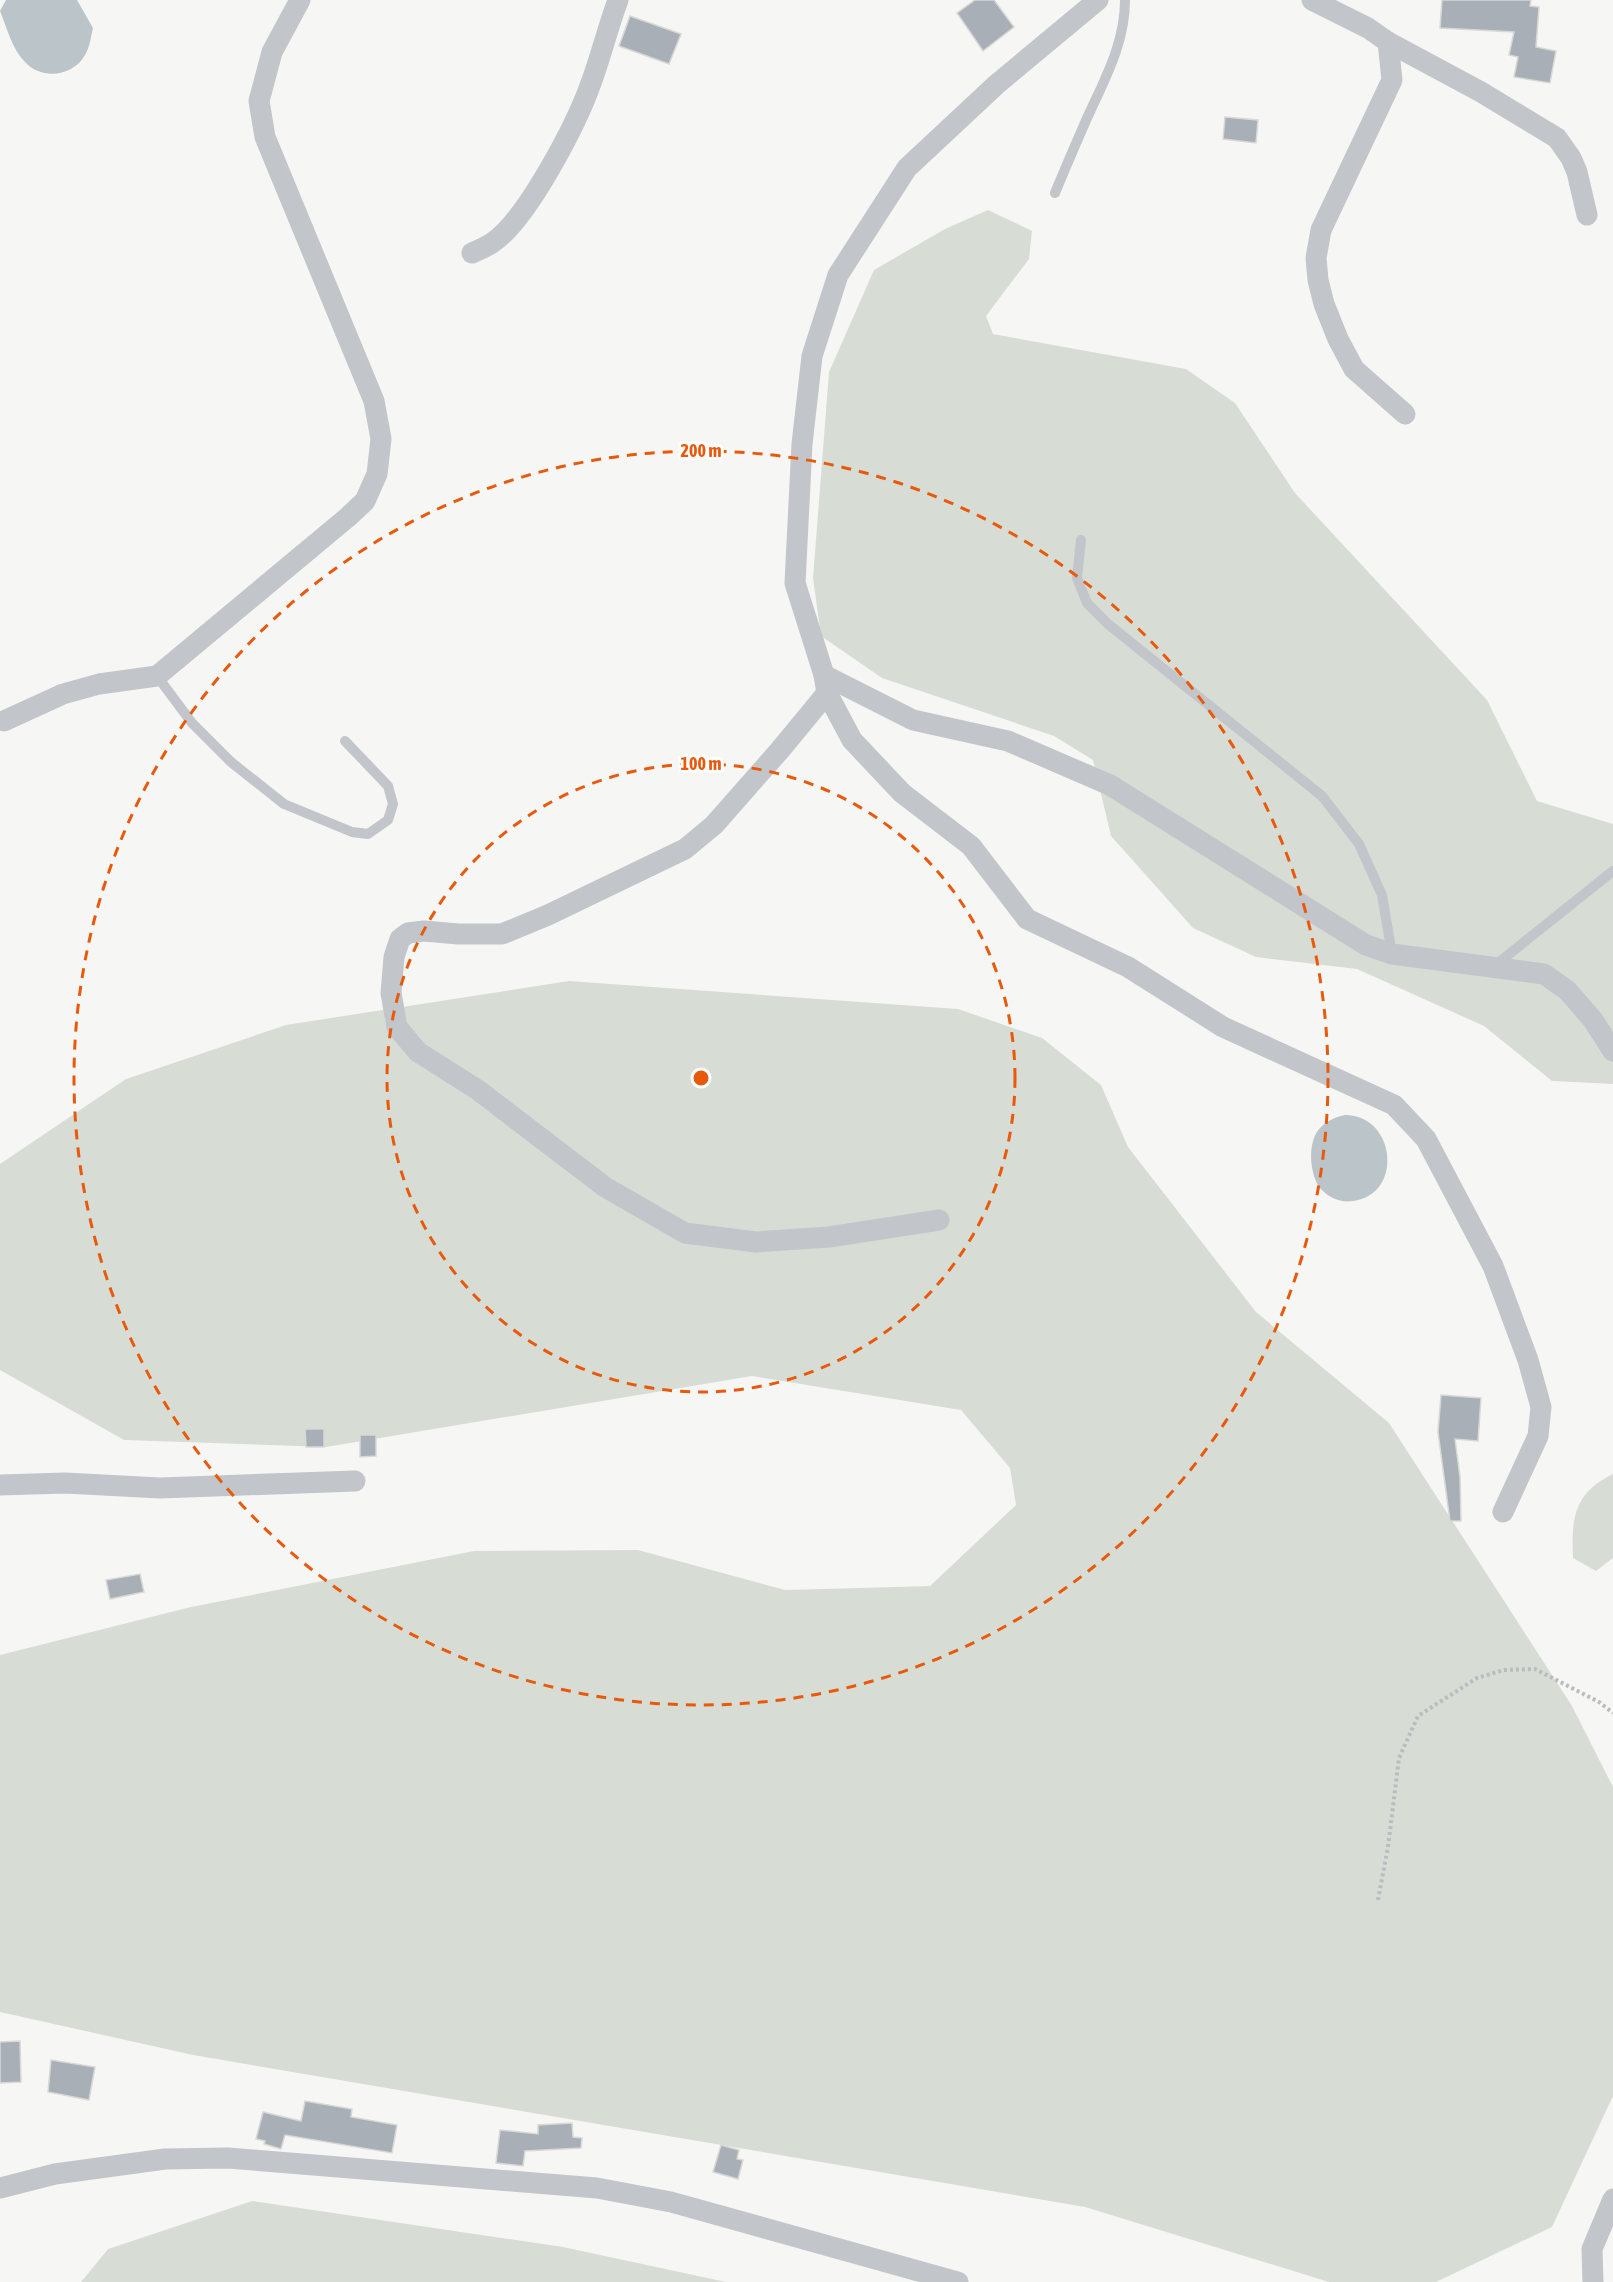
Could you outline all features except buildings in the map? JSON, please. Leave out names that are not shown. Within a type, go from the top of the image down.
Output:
[{"type":"street","points":[[4,722],[63,694],[99,684],[158,676],[348,517],[365,501],[377,474],[381,439],[374,401],[265,137],[259,101],[272,52],[300,0]]},
{"type":"street","points":[[472,253],[494,242],[506,230],[557,157],[592,82],[618,0]]},
{"type":"street","points":[[1098,0],[997,84],[907,168],[838,275],[812,356],[802,444],[795,583],[825,684],[852,740],[902,794],[971,846],[1027,920],[1128,967],[1222,1027],[1395,1105],[1426,1139],[1493,1266],[1528,1359],[1541,1407],[1538,1436],[1503,1512]]},
{"type":"street","points":[[1312,0],[1368,28],[1388,42],[1481,92],[1557,138],[1571,158],[1577,172],[1587,215]]},
{"type":"street","points":[[1388,42],[1392,80],[1321,230],[1316,258],[1324,304],[1338,339],[1354,369],[1405,414]]},
{"type":"street","points":[[825,684],[913,720],[1008,741],[1110,785],[1366,945],[1392,954],[1544,974],[1568,991],[1593,1020],[1613,1051]]},
{"type":"street","points":[[825,684],[780,750],[714,825],[685,849],[548,915],[502,934],[424,931],[408,933],[400,939],[394,957],[391,993],[397,1027],[418,1052],[478,1090],[605,1187],[685,1233],[756,1242],[829,1237],[939,1220]]},
{"type":"street","points":[[0,1485],[64,1483],[160,1488],[355,1481]]},
{"type":"street","points":[[0,2188],[55,2174],[165,2159],[228,2158],[597,2188],[671,2202],[958,2282]]},
{"type":"street","points":[[1593,2282],[1592,2249],[1613,2199]]},
{"type":"lane","points":[[1054,193],[1121,40],[1125,0]]},
{"type":"lane","points":[[1081,540],[1077,578],[1088,603],[1108,624],[1322,796],[1359,844],[1382,895],[1392,954]]},
{"type":"lane","points":[[158,676],[200,731],[231,762],[284,804],[352,832],[368,834],[388,820],[393,804],[388,786],[345,741]]},
{"type":"lane","points":[[1492,967],[1613,872]]},
{"type":"path","points":[[1378,1900],[1388,1847],[1399,1758],[1418,1716],[1478,1678],[1504,1670],[1535,1669],[1599,1702],[1613,1713]]},
{"type":"shaded area","points":[[6,0],[77,0],[93,28],[88,49],[80,62],[65,72],[39,72],[32,68],[17,51],[0,11]]},
{"type":"shaded area","points":[[988,210],[1032,231],[1029,259],[986,316],[993,334],[1186,369],[1235,403],[1295,493],[1487,700],[1537,801],[1613,824],[1613,1084],[1552,1081],[1484,1026],[1357,969],[1256,957],[1193,928],[1111,836],[1093,760],[1054,736],[882,678],[821,636],[813,578],[829,372],[874,270],[945,229]]},
{"type":"shaded area","points":[[569,981],[958,1009],[1042,1038],[1101,1085],[1128,1147],[1256,1312],[1389,1423],[1572,1706],[1613,1787],[1613,2096],[1552,2227],[1436,2282],[1329,2282],[1085,2207],[193,2055],[0,2012],[0,1655],[191,1607],[474,1551],[638,1550],[785,1590],[930,1586],[1016,1505],[1010,1468],[961,1410],[752,1376],[326,1447],[124,1440],[0,1370],[0,1164],[126,1079],[286,1025]]},
{"type":"shaded area","points":[[1345,1115],[1362,1118],[1375,1128],[1383,1141],[1387,1156],[1386,1171],[1380,1185],[1369,1196],[1353,1201],[1335,1199],[1320,1188],[1316,1182],[1311,1157],[1316,1133],[1326,1122]]},
{"type":"shaded area","points":[[1613,1474],[1613,1558],[1596,1571],[1573,1558],[1574,1519],[1583,1498],[1600,1481]]},
{"type":"shaded area","points":[[252,2201],[563,2247],[726,2282],[81,2282],[108,2249]]}]
